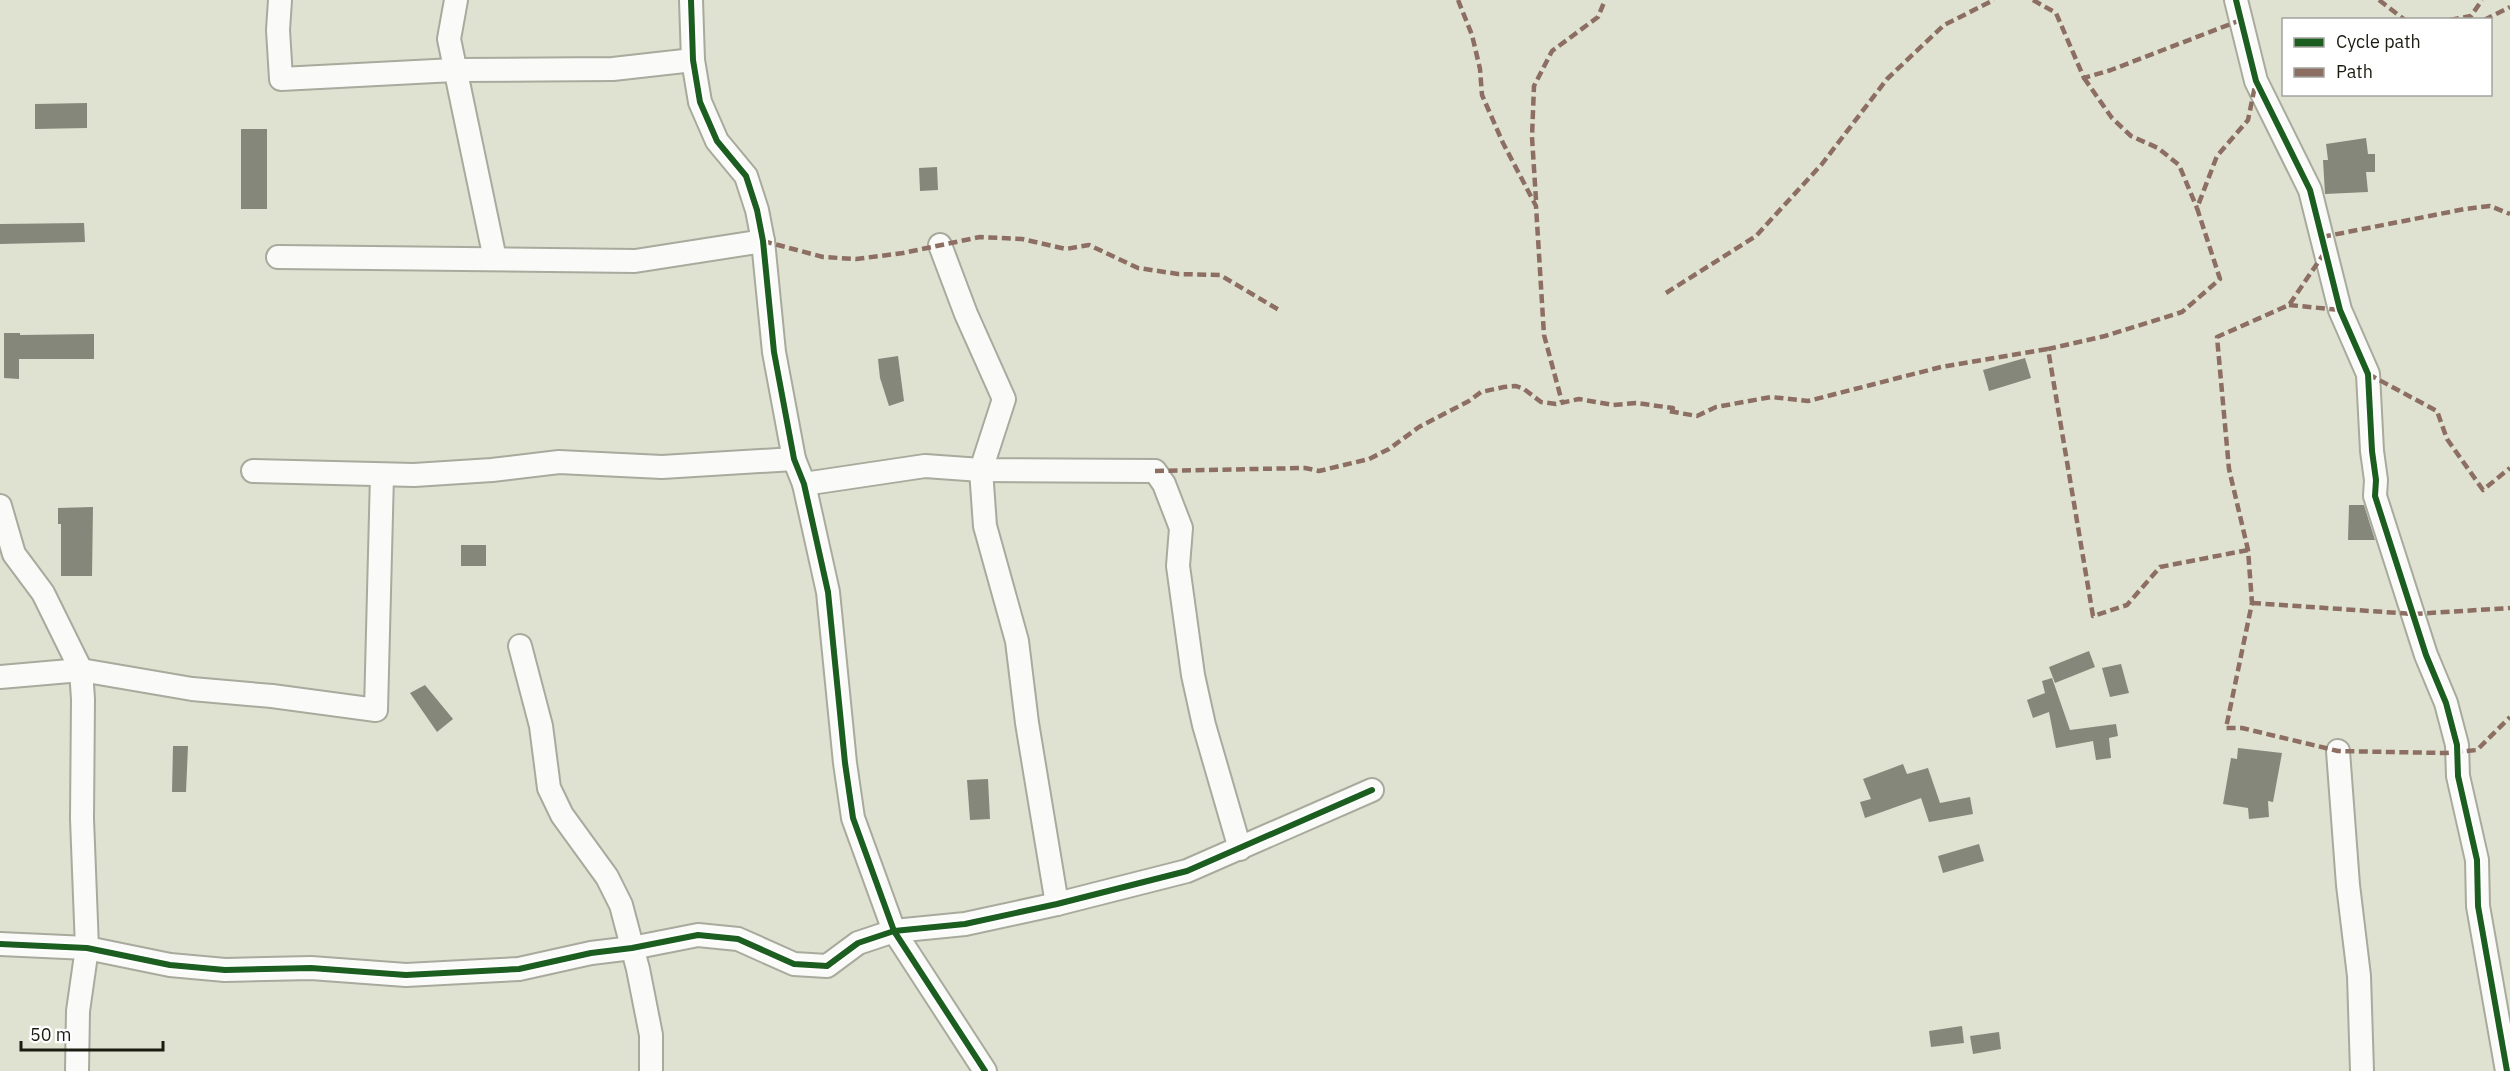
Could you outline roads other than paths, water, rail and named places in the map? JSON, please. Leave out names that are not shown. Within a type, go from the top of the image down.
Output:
[{"type":"street","points":[[280,0],[278,30],[281,79],[454,70],[613,69],[693,60]]},
{"type":"street","points":[[456,0],[449,39],[495,259]]},
{"type":"street","points":[[691,0],[693,60],[700,102],[717,141],[746,176],[757,210],[763,241],[774,352],[794,459],[804,484],[828,592],[845,763],[853,818],[894,931],[985,1071]]},
{"type":"street","points":[[2236,0],[2256,81],[2310,190],[2340,310],[2368,374],[2372,451],[2376,480],[2375,496],[2426,655],[2446,703],[2457,745],[2458,776],[2477,860],[2478,906],[2507,1071]]},
{"type":"street","points":[[278,257],[635,261],[763,241]]},
{"type":"street","points":[[940,245],[966,314],[1004,399],[981,470],[985,526],[1017,641],[1027,723],[1057,904]]},
{"type":"street","points":[[253,471],[382,475],[492,470],[559,462],[662,467],[794,459]]},
{"type":"street","points":[[804,484],[926,466],[981,470],[1155,471],[1164,484],[1181,528],[1178,566],[1193,675],[1204,725],[1240,849]]},
{"type":"street","points":[[0,676],[81,670],[192,689],[272,696],[376,710],[382,475]]},
{"type":"street","points":[[0,506],[14,554],[43,593],[81,670],[83,699],[82,819],[87,948],[78,1011],[76,1071]]},
{"type":"street","points":[[520,646],[541,726],[549,788],[562,815],[607,878],[621,905],[651,1035],[651,1071]]},
{"type":"street","points":[[2338,751],[2348,885],[2359,976],[2362,1071]]},
{"type":"street","points":[[0,944],[87,948],[170,965],[225,970],[312,968],[406,975],[519,969],[591,953],[632,948],[698,935],[738,939],[794,964],[827,966],[858,943],[894,931],[965,924],[1057,904],[1187,870],[1372,790]]}]
